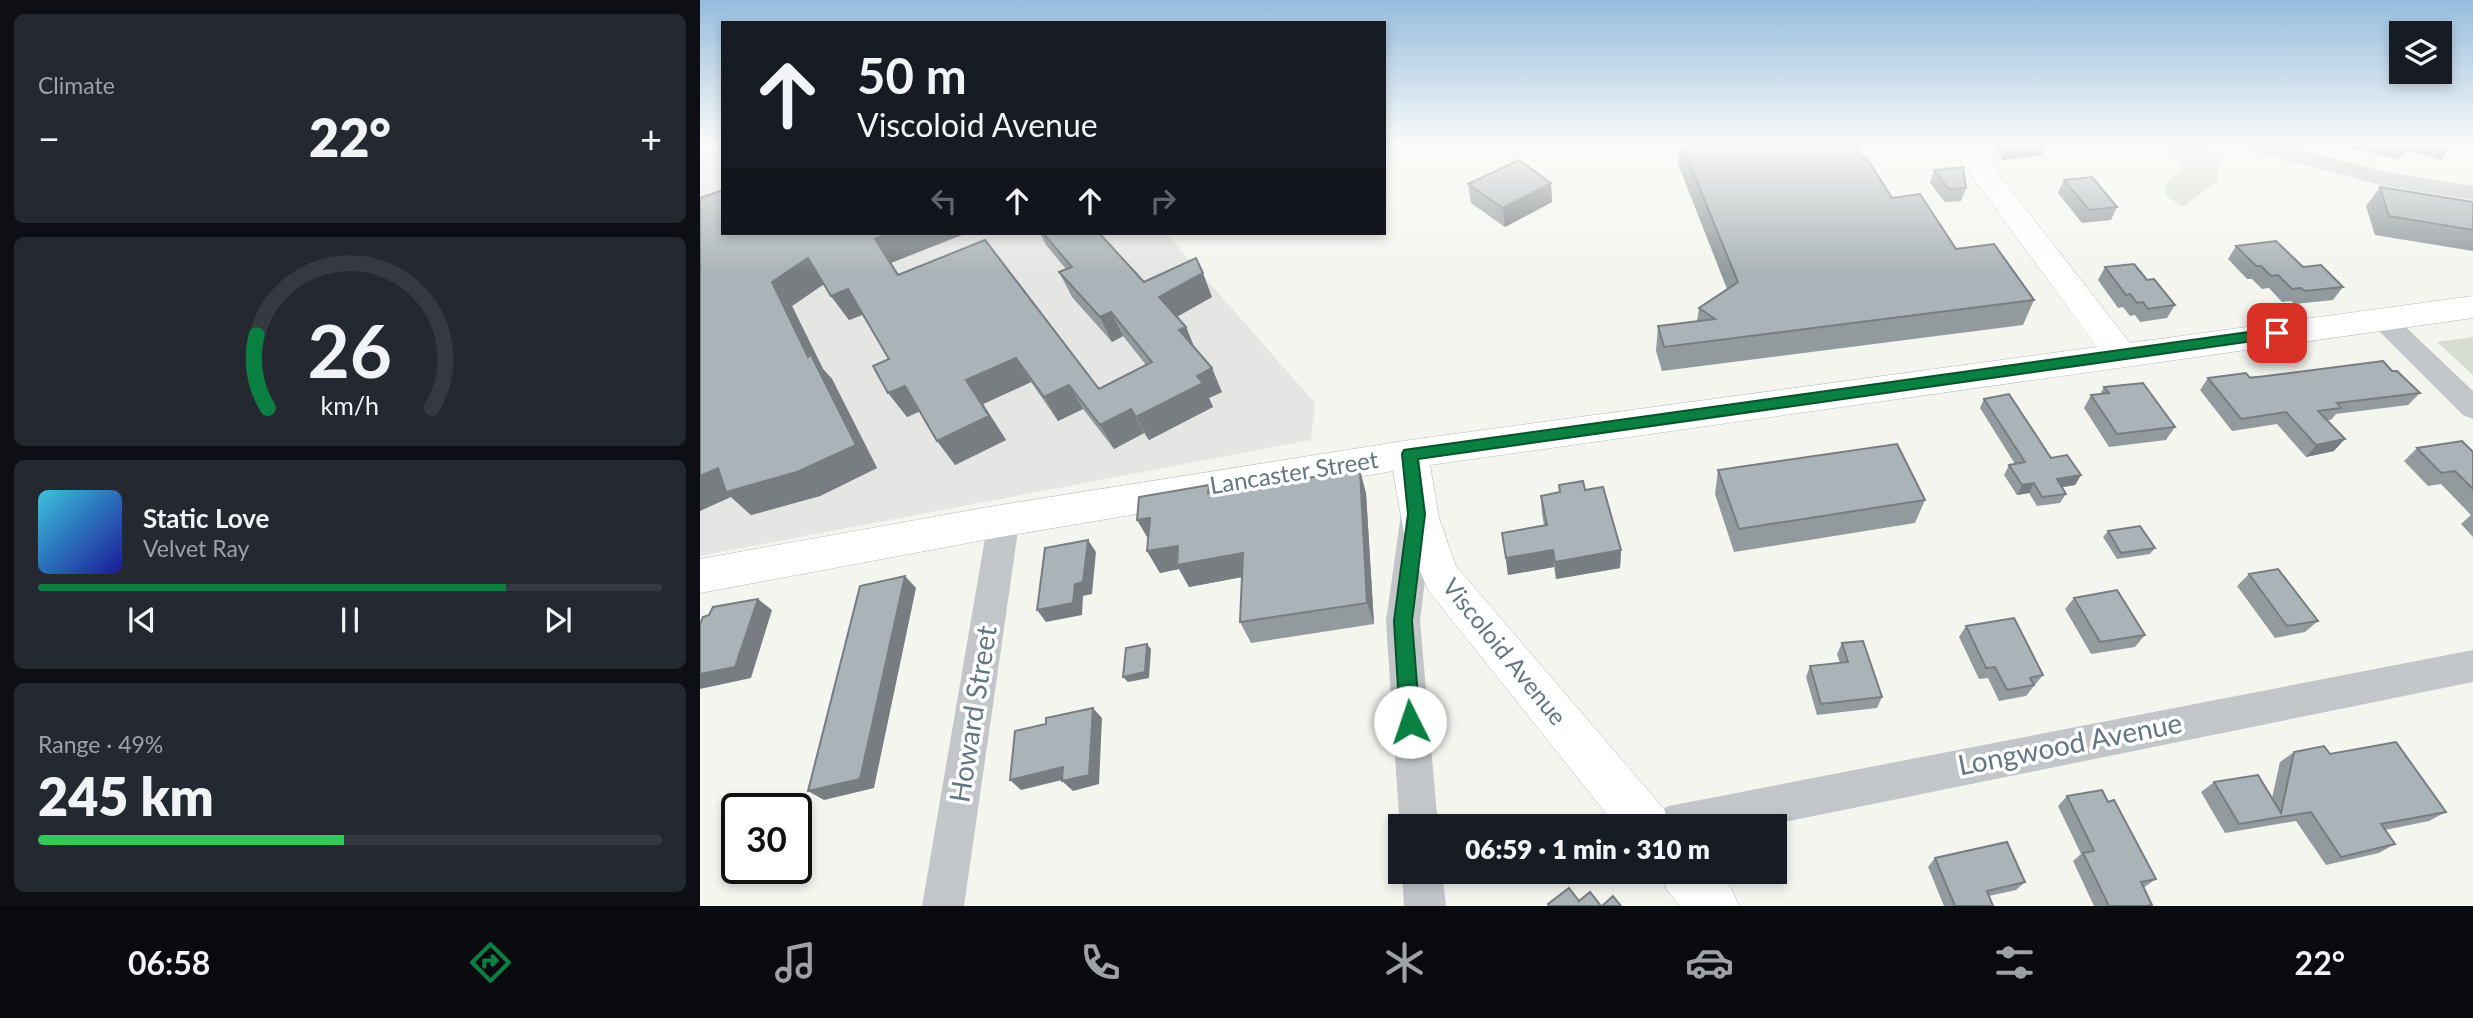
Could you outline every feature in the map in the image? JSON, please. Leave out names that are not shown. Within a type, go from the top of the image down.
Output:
[{"type":"main road","points":[[1994,187],[2120,355]]},
{"type":"main road","name":"Lancaster Street","points":[[700,576],[1000,521],[1410,454],[2473,307]]},
{"type":"main road","name":"Viscoloid Avenue","points":[[1410,454],[1417,514],[1427,550],[1442,578],[1462,606],[1637,814]]},
{"type":"main road","points":[[1695,884],[1713,906]]},
{"type":"street","points":[[2437,187],[2473,193]]},
{"type":"street","points":[[2382,319],[2473,408]]},
{"type":"street","points":[[1417,514],[1403,621],[1417,814]]},
{"type":"street","name":"Howard Street","points":[[943,906],[1001,538],[1000,521]]},
{"type":"street","name":"Longwood Avenue","points":[[1729,814],[2473,666]]},
{"type":"street","points":[[1423,884],[1425,906]]},
{"type":"shaded area","points":[[700,187],[721,187],[721,235],[1168,235],[1315,403],[1311,440],[700,556]]},
{"type":"shaded area","points":[[2165,187],[2209,187],[2183,207],[2166,196]]},
{"type":"shaded area","points":[[2473,337],[2473,375],[2437,342]]},
{"type":"building","points":[[1473,187],[1543,187],[1503,208]]},
{"type":"building","points":[[1699,187],[1885,187],[1892,198],[1920,194],[1956,249],[1994,244],[2034,300],[1664,347],[1658,326],[1715,319],[1699,308],[1738,282]]},
{"type":"building","points":[[2070,187],[2101,187],[2117,207],[2089,210]]},
{"type":"building","points":[[2380,187],[2473,202],[2473,230],[2389,216]]},
{"type":"building","points":[[721,191],[721,235],[885,235],[875,239],[898,275],[985,240],[1099,389],[1152,362],[1111,312],[1100,317],[1059,272],[1072,267],[1045,235],[1101,235],[1144,282],[1196,258],[1203,273],[1159,297],[1186,327],[1179,330],[1212,368],[1197,376],[1203,383],[1136,417],[1131,409],[1100,425],[1069,385],[1044,397],[1016,358],[966,380],[989,416],[937,441],[905,386],[888,393],[873,366],[889,359],[848,289],[831,296],[808,258],[772,282],[808,357],[811,355],[856,445],[797,472],[726,492],[718,468],[700,476],[700,198]]},
{"type":"building","points":[[2276,241],[2303,267],[2321,265],[2343,287],[2305,291],[2301,288],[2292,289],[2278,275],[2271,276],[2261,266],[2256,266],[2236,246]]},
{"type":"building","points":[[2134,264],[2147,280],[2154,279],[2175,305],[2148,309],[2143,302],[2137,303],[2130,294],[2126,295],[2105,267]]},
{"type":"building","points":[[2383,361],[2420,393],[2337,403],[2341,408],[2318,411],[2345,439],[2316,445],[2286,412],[2241,419],[2208,378],[2246,373],[2250,378]]},
{"type":"building","points":[[2143,383],[2175,427],[2117,434],[2091,395],[2109,393],[2104,387]]},
{"type":"building","points":[[2009,394],[2051,458],[2067,455],[2081,475],[2057,479],[2066,494],[2042,497],[2034,483],[2022,485],[2009,465],[2025,462],[1984,399]]},
{"type":"building","points":[[2462,441],[2473,452],[2473,489],[2455,471],[2441,473],[2417,448]]},
{"type":"building","points":[[1897,444],[1925,500],[1739,529],[1718,470]]},
{"type":"building","points":[[1360,470],[1367,603],[1240,622],[1243,553],[1177,565],[1178,546],[1147,551],[1150,518],[1137,520],[1139,497],[1209,485],[1208,493]]},
{"type":"building","points":[[1583,481],[1585,490],[1603,487],[1621,550],[1555,562],[1553,550],[1506,558],[1502,533],[1547,525],[1541,496],[1560,492],[1559,485]]},
{"type":"building","points":[[2140,526],[2155,548],[2121,553],[2108,531]]},
{"type":"building","points":[[1088,540],[1083,582],[1075,584],[1073,603],[1037,610],[1045,548]]},
{"type":"building","points":[[2278,569],[2318,621],[2287,626],[2249,574]]},
{"type":"building","points":[[905,576],[860,779],[808,791],[860,586]]},
{"type":"building","points":[[2117,590],[2145,635],[2100,642],[2074,598]]},
{"type":"building","points":[[758,599],[735,667],[700,674],[700,624],[703,617],[709,615],[713,607]]},
{"type":"building","points":[[2014,618],[2043,675],[2030,678],[2034,685],[2007,690],[1995,667],[1986,668],[1966,626]]},
{"type":"building","points":[[1863,641],[1882,697],[1821,704],[1810,666],[1848,662],[1842,643]]},
{"type":"building","points":[[1147,644],[1145,672],[1123,677],[1126,648]]},
{"type":"building","points":[[1093,708],[1089,775],[1062,781],[1063,767],[1010,780],[1015,731],[1046,724],[1046,718]]},
{"type":"building","points":[[2396,742],[2446,812],[2381,824],[2395,844],[2341,857],[2311,812],[2239,824],[2214,782],[2258,775],[2281,813],[2294,752],[2324,746],[2330,754]]},
{"type":"building","points":[[2102,790],[2108,802],[2114,800],[2156,879],[2141,882],[2152,905],[2109,906],[2083,853],[2094,851],[2067,796]]},
{"type":"building","points":[[2007,842],[2025,882],[1987,891],[1993,906],[1955,906],[1935,858]]},
{"type":"building","points":[[1569,888],[1579,901],[1590,892],[1601,906],[1549,906],[1548,904]]},
{"type":"building","points":[[1613,896],[1621,906],[1602,906]]},
{"type":"route","points":[[1410,722],[1403,621],[1417,514],[1410,454],[2277,333]]}]
